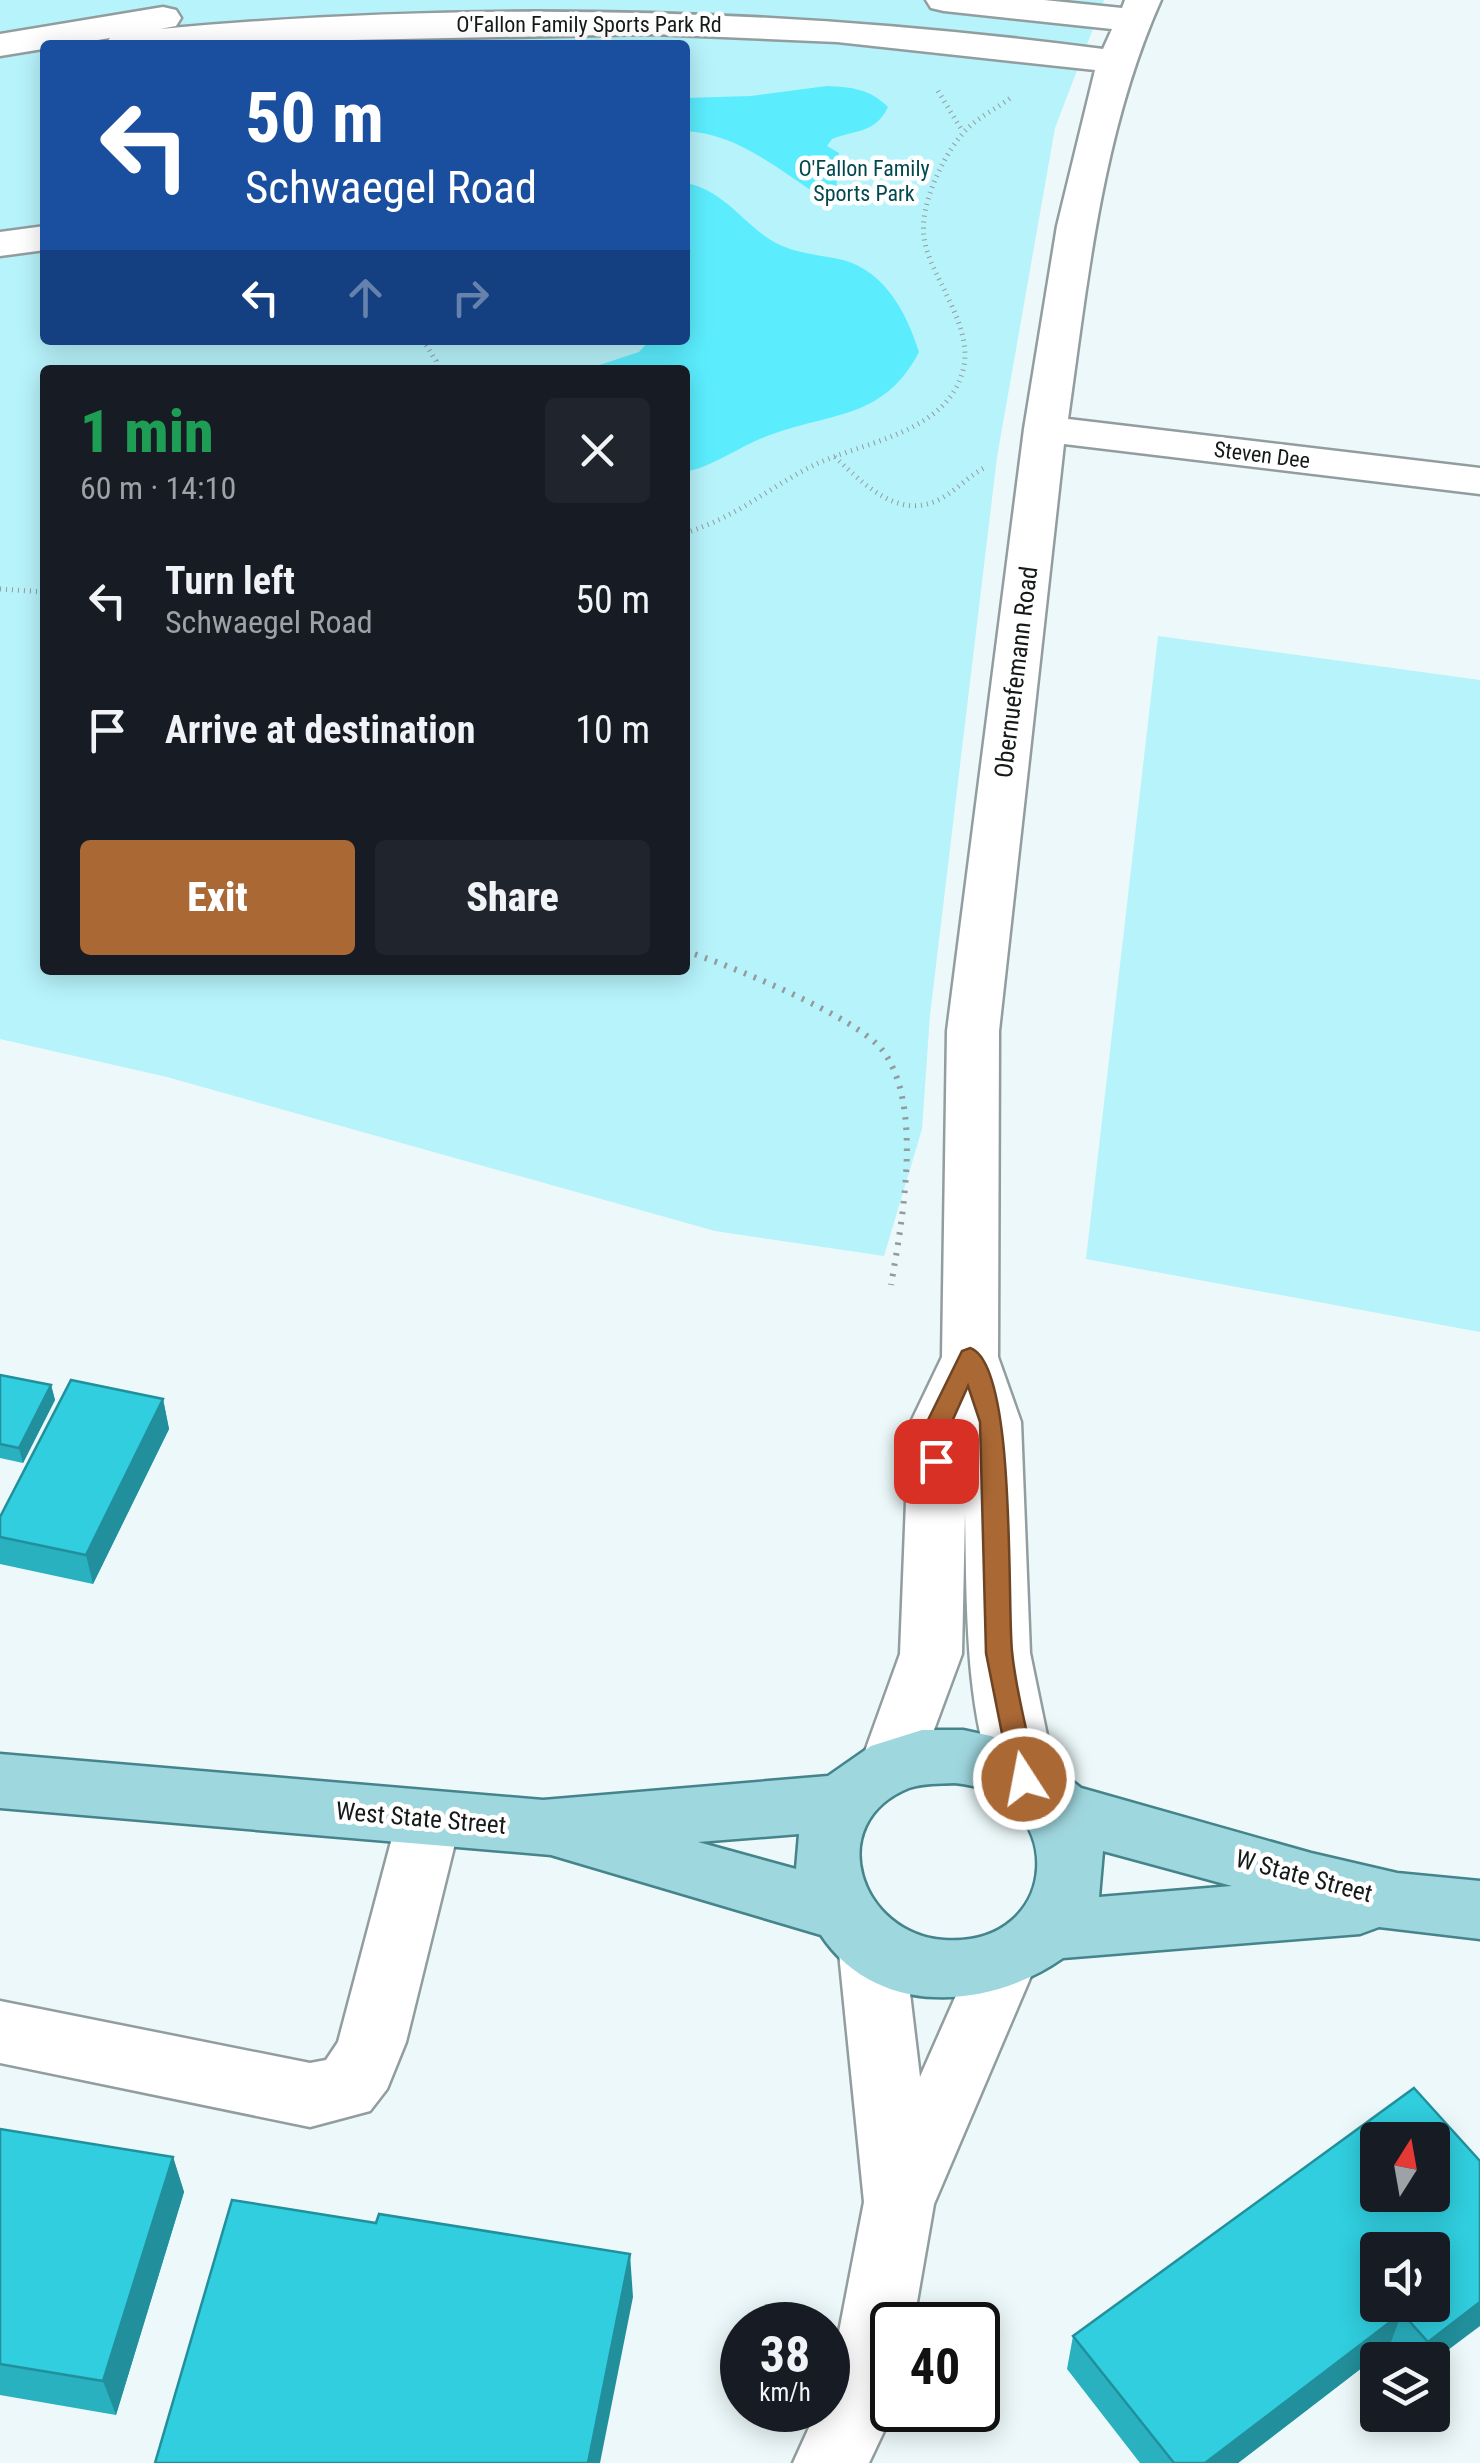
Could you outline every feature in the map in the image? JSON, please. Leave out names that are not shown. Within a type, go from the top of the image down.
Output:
[{"type":"main road","points":[[543,1828],[856,1927],[907,1963],[939,1970],[972,1970],[1026,1946],[1070,1890],[1071,1847],[1037,1792],[993,1763],[960,1756],[924,1755],[867,1783],[827,1837],[826,1874],[856,1927]]},
{"type":"main road","name":"West State Street","points":[[3,1792],[543,1828],[867,1783]]},
{"type":"main road","name":"W State Street","points":[[1037,1792],[1396,1902]]},
{"type":"main road","points":[[1396,1902],[1480,1910]]},
{"type":"main road","name":"W State Street","points":[[1026,1946],[1396,1902]]},
{"type":"street","points":[[944,0],[1138,10]]},
{"type":"street","name":"Obernuefemann Road","points":[[970,1357],[973,1031],[1045,429],[1076,226],[1115,62],[1138,10]]},
{"type":"street","name":"O'Fallon Family Sports Park Rd","points":[[153,40],[304,15]]},
{"type":"street","name":"O'Fallon Family Sports Park Rd","points":[[42,40],[304,15],[656,21],[927,38],[1115,62]]},
{"type":"street","name":"O'Fallon Family Sports Park Rd","points":[[0,44],[40,40]]},
{"type":"street","points":[[0,65],[40,58]]},
{"type":"street","points":[[0,244],[40,239]]},
{"type":"street","name":"Steven Dee","points":[[1045,429],[1480,481]]},
{"type":"street","points":[[867,1783],[931,1654],[938,1426],[970,1357]]},
{"type":"street","points":[[970,1357],[992,1422],[999,1653],[1037,1792]]},
{"type":"street","points":[[0,2032],[310,2094],[346,2088],[363,2067],[372,2042],[429,1818]]},
{"type":"street","points":[[856,1927],[899,2204]]},
{"type":"street","points":[[830,2463],[863,2396],[899,2204],[1026,1946]]},
{"type":"path","points":[[938,91],[964,132]]},
{"type":"path","points":[[690,531],[734,516],[810,466],[914,427],[938,409],[956,385],[965,356],[962,326],[924,234],[933,192],[964,132],[1016,94]]},
{"type":"path","points":[[834,457],[887,502],[901,506],[935,502],[972,474],[995,469]]},
{"type":"path","points":[[0,588],[40,592]]},
{"type":"path","points":[[690,952],[745,971],[881,1047],[900,1092],[904,1130],[900,1235],[891,1285]]},
{"type":"green space","name":"O'Fallon Family Sports Park","points":[[0,0],[1104,0],[1055,128],[997,457],[930,1015],[922,1129],[884,1256],[715,1231],[167,1077],[0,1039]]},
{"type":"green space","points":[[1158,636],[1480,680],[1480,1332],[1086,1259]]},
{"type":"water","points":[[845,87],[874,96],[888,107],[871,126],[832,139],[827,146],[839,153],[836,191],[821,197],[740,146],[690,132],[690,98]]},
{"type":"water","points":[[690,184],[721,199],[778,244],[843,260],[871,274],[901,309],[919,352],[905,374],[873,402],[770,435],[690,470],[690,365],[599,365],[639,352],[645,345],[690,345]]},
{"type":"building","points":[[0,1375],[51,1385],[19,1448],[0,1444]]},
{"type":"building","points":[[71,1380],[163,1399],[86,1555],[0,1537],[0,1517]]},
{"type":"building","points":[[1414,2088],[1445,2122],[1367,2122]]},
{"type":"building","points":[[1360,2127],[1360,2212],[1450,2212],[1450,2128],[1480,2161],[1480,2302],[1428,2342],[1410,2322],[1450,2322],[1450,2232],[1360,2232],[1360,2322],[1390,2322],[1205,2463],[1174,2463],[1073,2336]]},
{"type":"building","points":[[0,2129],[173,2157],[103,2381],[0,2364]]},
{"type":"building","points":[[232,2200],[376,2223],[379,2214],[630,2254],[588,2463],[155,2463]]},
{"type":"route","points":[[936,1461],[938,1426],[970,1357],[992,1422],[999,1653],[1024,1779]]}]
